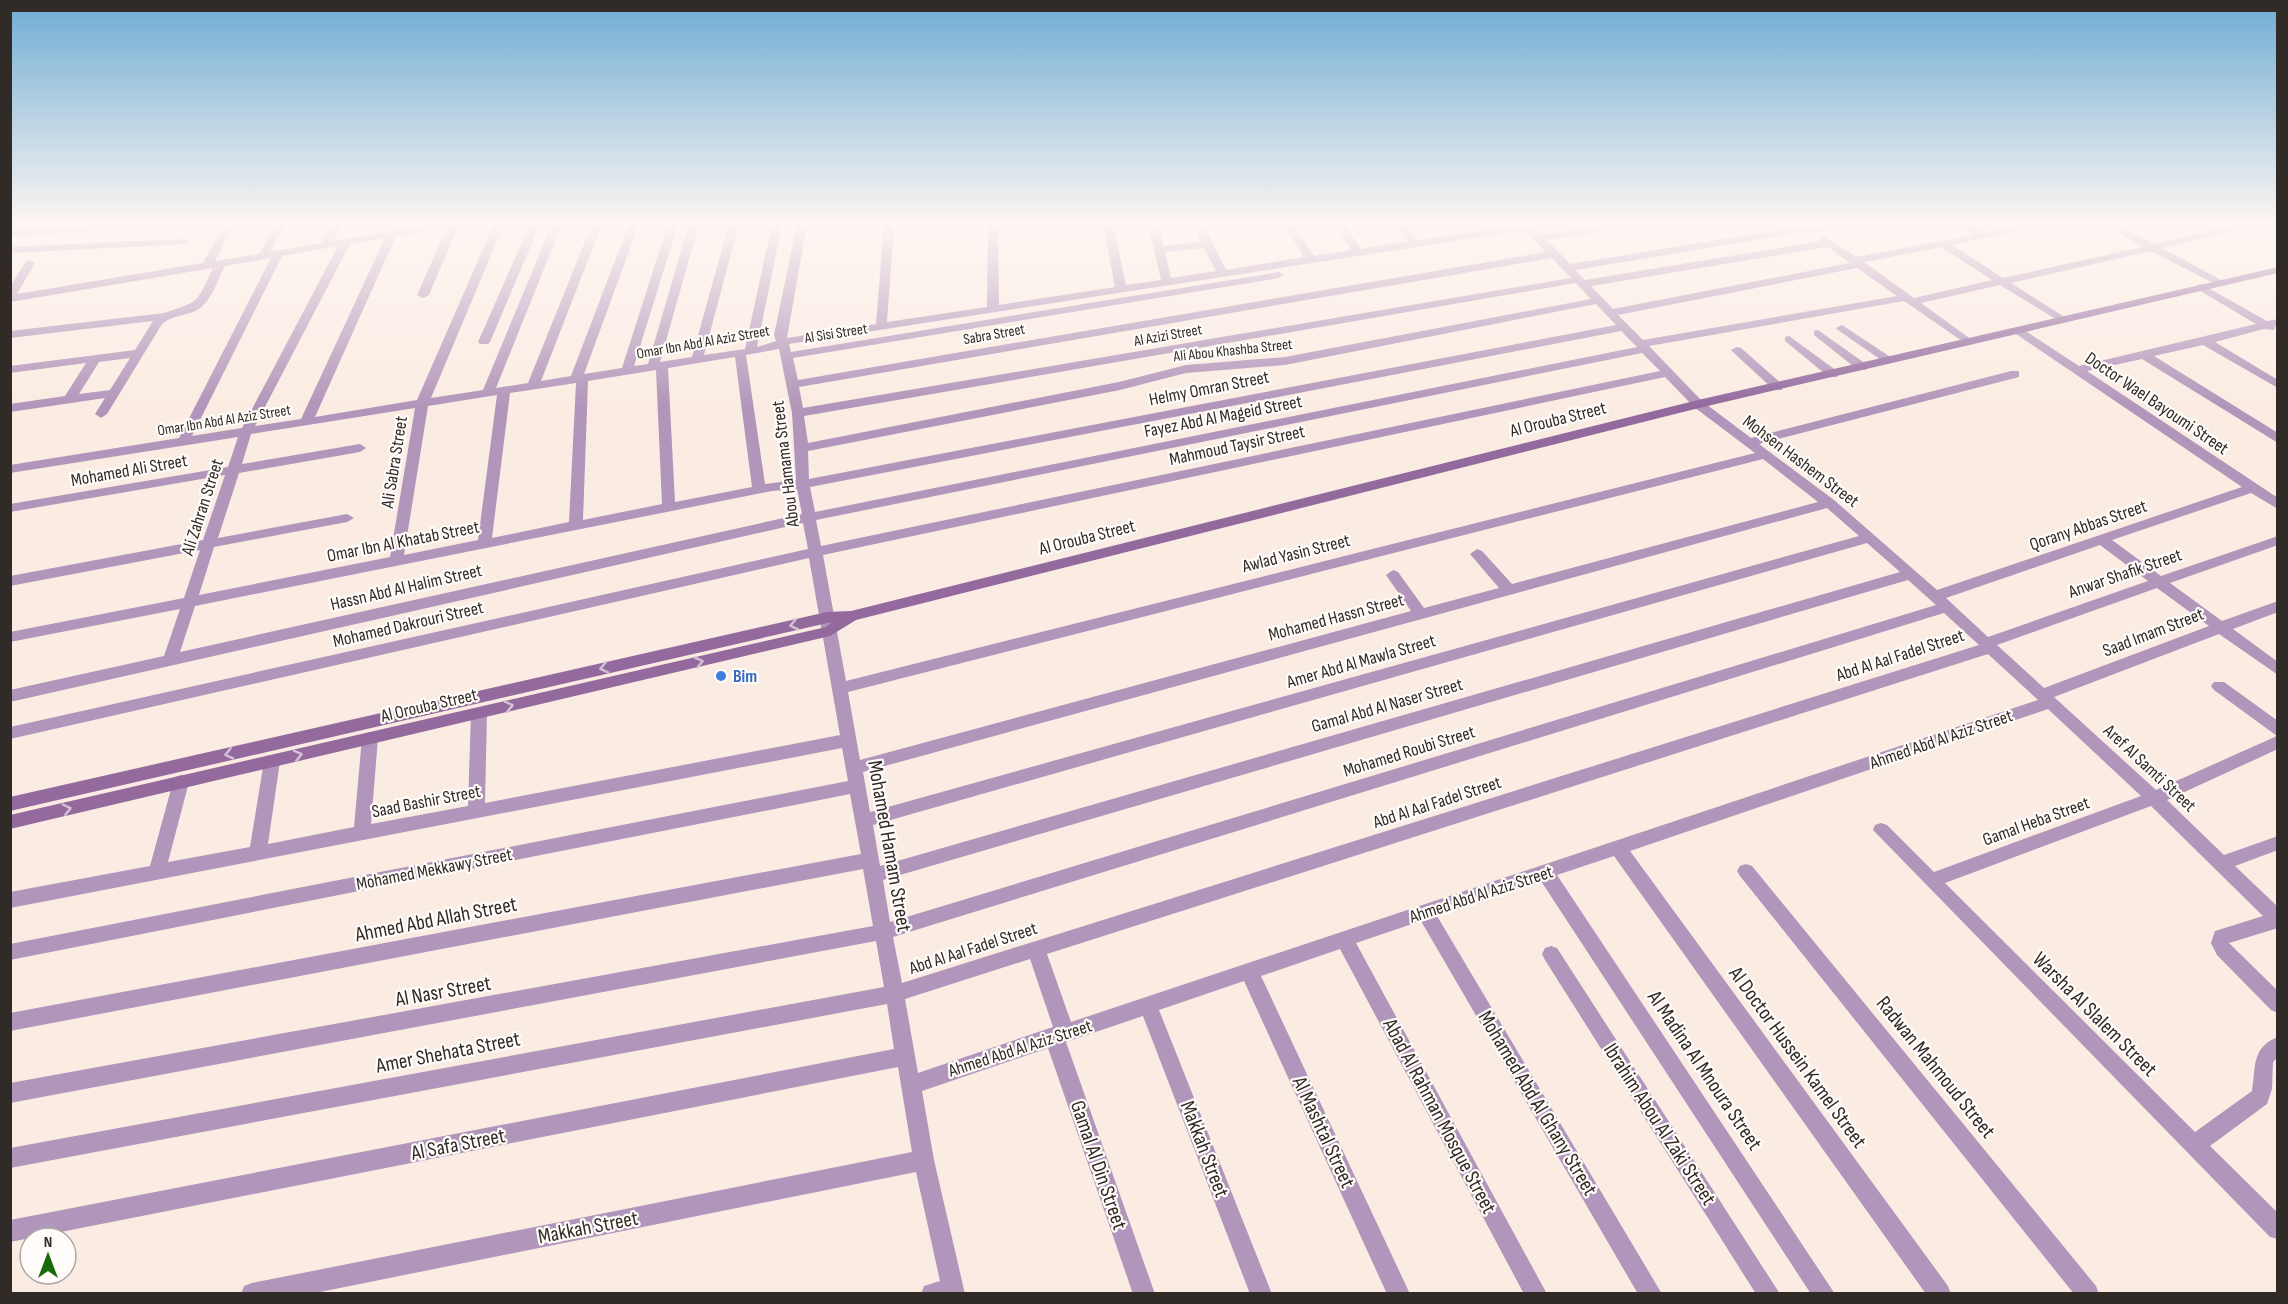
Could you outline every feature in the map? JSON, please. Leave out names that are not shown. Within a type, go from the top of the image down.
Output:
[{"type":"street","points":[[10,298],[18,285]]},
{"type":"street","points":[[10,298],[91,285]]},
{"type":"street","points":[[10,334],[165,316],[189,310],[199,304],[209,285]]},
{"type":"street","points":[[183,442],[262,285]]},
{"type":"street","name":"Ali Zahran Street","points":[[170,660],[246,432],[323,285]]},
{"type":"street","points":[[306,422],[369,285]]},
{"type":"street","points":[[423,295],[427,285]]},
{"type":"street","name":"Ali Sabra Street","points":[[396,561],[422,404],[474,285]]},
{"type":"street","points":[[484,342],[509,285]]},
{"type":"street","points":[[488,393],[532,285]]},
{"type":"street","points":[[533,386],[573,285]]},
{"type":"street","points":[[576,525],[579,379],[612,285]]},
{"type":"street","points":[[627,371],[654,285]]},
{"type":"street","points":[[669,507],[657,366],[678,285]]},
{"type":"street","points":[[697,360],[717,285]]},
{"type":"street","points":[[759,490],[745,352],[762,285]]},
{"type":"street","name":"Abou Hamama Street","points":[[789,285],[780,331],[794,384],[802,448],[803,484],[828,624]]},
{"type":"street","points":[[881,327],[884,285]]},
{"type":"street","points":[[993,285],[993,309]]},
{"type":"street","points":[[1120,285],[1121,289]]},
{"type":"street","name":"Omar Ibn Abd Al Aziz Street","points":[[10,469],[697,360],[770,348],[783,342],[1148,285]]},
{"type":"street","name":"Al Sisi Street","points":[[787,356],[1219,285]]},
{"type":"street","name":"Sabra Street","points":[[794,384],[1374,285]]},
{"type":"street","name":"Al Azizi Street","points":[[798,412],[1562,285]]},
{"type":"street","name":"Mohsen Hashem Street","points":[[1582,285],[1698,404],[1829,503],[2047,698]]},
{"type":"street","points":[[1609,313],[1748,285]]},
{"type":"street","points":[[1887,285],[1968,342]]},
{"type":"street","name":"Fayez Abd Al Mageid Street","points":[[810,517],[1642,346],[1982,285]]},
{"type":"street","points":[[2007,285],[2062,320]]},
{"type":"street","name":"Al Orouba Street","points":[[10,822],[479,713],[828,624],[851,616],[1698,404],[2211,285]]},
{"type":"street","points":[[2201,287],[2271,324],[2277,332]]},
{"type":"street","name":"Ali Abou Khashba Street","points":[[802,448],[1109,388],[1177,371],[1285,361],[1598,301]]},
{"type":"street","points":[[101,414],[158,322],[165,316]]},
{"type":"street","points":[[2076,370],[2271,324]]},
{"type":"street","name":"Helmy Omran Street","points":[[803,484],[1622,327]]},
{"type":"street","points":[[1842,328],[1888,360]]},
{"type":"street","name":"Doctor Wael Bayoumi Street","points":[[2017,330],[2277,505]]},
{"type":"street","points":[[1818,333],[1863,367]]},
{"type":"street","points":[[1789,339],[1833,374]]},
{"type":"street","points":[[2205,341],[2277,385]]},
{"type":"street","points":[[1737,350],[1778,387]]},
{"type":"street","points":[[10,370],[139,353]]},
{"type":"street","points":[[2144,355],[2277,439]]},
{"type":"street","points":[[69,400],[95,359]]},
{"type":"street","name":"Mahmoud Taysir Street","points":[[815,552],[1667,373]]},
{"type":"street","points":[[1748,443],[2015,374]]},
{"type":"street","points":[[484,544],[504,390]]},
{"type":"street","points":[[10,408],[114,393]]},
{"type":"street","name":"Mohamed Ali Street","points":[[10,508],[360,447]]},
{"type":"street","name":"Awlad Yasin Street","points":[[840,688],[1763,455]]},
{"type":"street","name":"Omar Ibn Al Khatab Street","points":[[10,637],[669,507],[803,484]]},
{"type":"street","name":"Qorany Abbas Street","points":[[1941,602],[2101,539],[2252,488]]},
{"type":"street","name":"Mohamed Hassn Street","points":[[855,777],[1420,614],[1829,503]]},
{"type":"street","name":"Hassn Abd Al Halim Street","points":[[10,696],[810,517]]},
{"type":"street","points":[[10,581],[347,518]]},
{"type":"street","name":"Amer Abd Al Mawla Street","points":[[863,821],[1870,538]]},
{"type":"street","points":[[2101,539],[2277,670]]},
{"type":"street","name":"Anwar Shafik Street","points":[[1988,645],[2277,540]]},
{"type":"street","name":"Mohamed Dakrouri Street","points":[[10,733],[815,552]]},
{"type":"street","points":[[1478,554],[1509,590]]},
{"type":"street","name":"Gamal Abd Al Naser Street","points":[[872,867],[1911,574]]},
{"type":"street","points":[[1393,575],[1420,614]]},
{"type":"street","name":"Mohamed Roubi Street","points":[[883,932],[1941,602]]},
{"type":"street","name":"Saad Imam Street","points":[[2047,698],[2277,606]]},
{"type":"street","name":"Al Orouba Street","points":[[10,804],[828,624]]},
{"type":"street","name":"Mohamed Hamam Street","points":[[828,624],[946,1292]]},
{"type":"street","name":"Abd Al Aal Fadel Street","points":[[894,994],[1988,645]]},
{"type":"street","points":[[2219,686],[2277,730]]},
{"type":"street","name":"Aref Al Samti Street","points":[[2047,698],[2222,863],[2277,920]]},
{"type":"street","name":"Ahmed Abd Al Aziz Street","points":[[910,1085],[1618,848],[2047,698]]},
{"type":"street","points":[[476,811],[479,713]]},
{"type":"street","points":[[362,833],[370,738]]},
{"type":"street","name":"Saad Bashir Street","points":[[10,900],[849,740]]},
{"type":"street","name":"Gamal Heba Street","points":[[1932,880],[2154,798],[2277,742]]},
{"type":"street","points":[[258,852],[272,761]]},
{"type":"street","name":"Mohamed Mekkawy Street","points":[[10,952],[855,777]]},
{"type":"street","points":[[157,872],[181,782]]},
{"type":"street","name":"Warsha Al Slalem Street","points":[[1881,830],[2277,1230]]},
{"type":"street","points":[[2222,863],[2277,843]]},
{"type":"street","name":"Al Doctor Hussein Kamel Street","points":[[1618,848],[1940,1293]]},
{"type":"street","name":"Ahmed Abd Allah Street","points":[[10,1022],[872,867]]},
{"type":"street","name":"Radwan Mahmoud Street","points":[[1746,870],[2088,1293]]},
{"type":"street","name":"Al Madina Al Mnoura Street","points":[[1545,872],[1824,1293]]},
{"type":"street","name":"Mohamed Abd Al Ghany Street","points":[[1425,912],[1652,1293]]},
{"type":"street","points":[[2277,920],[2221,937],[2220,942],[2223,949],[2277,1004]]},
{"type":"street","name":"Al Nasr Street","points":[[10,1094],[883,932]]},
{"type":"street","name":"Abad Al Rahman Mosque Street","points":[[1344,939],[1536,1293]]},
{"type":"street","name":"Gamal Al Din Street","points":[[1036,949],[1059,1035],[1144,1293]]},
{"type":"street","name":"Ibrahim Abou Al Zaki Street","points":[[1551,954],[1769,1293]]},
{"type":"street","name":"Al Mashtal Street","points":[[1249,971],[1399,1293]]},
{"type":"street","name":"Amer Shehata Street","points":[[10,1158],[894,994]]},
{"type":"street","name":"Makkah Street","points":[[1148,1005],[1261,1293]]},
{"type":"street","points":[[2194,1145],[2260,1097],[2264,1088],[2263,1059],[2269,1050],[2277,1046]]},
{"type":"street","name":"Al Safa Street","points":[[10,1232],[905,1056]]},
{"type":"street","name":"Makkah Street","points":[[252,1293],[924,1160]]},
{"type":"place","name":"Bim","points":[[721,676]]}]
